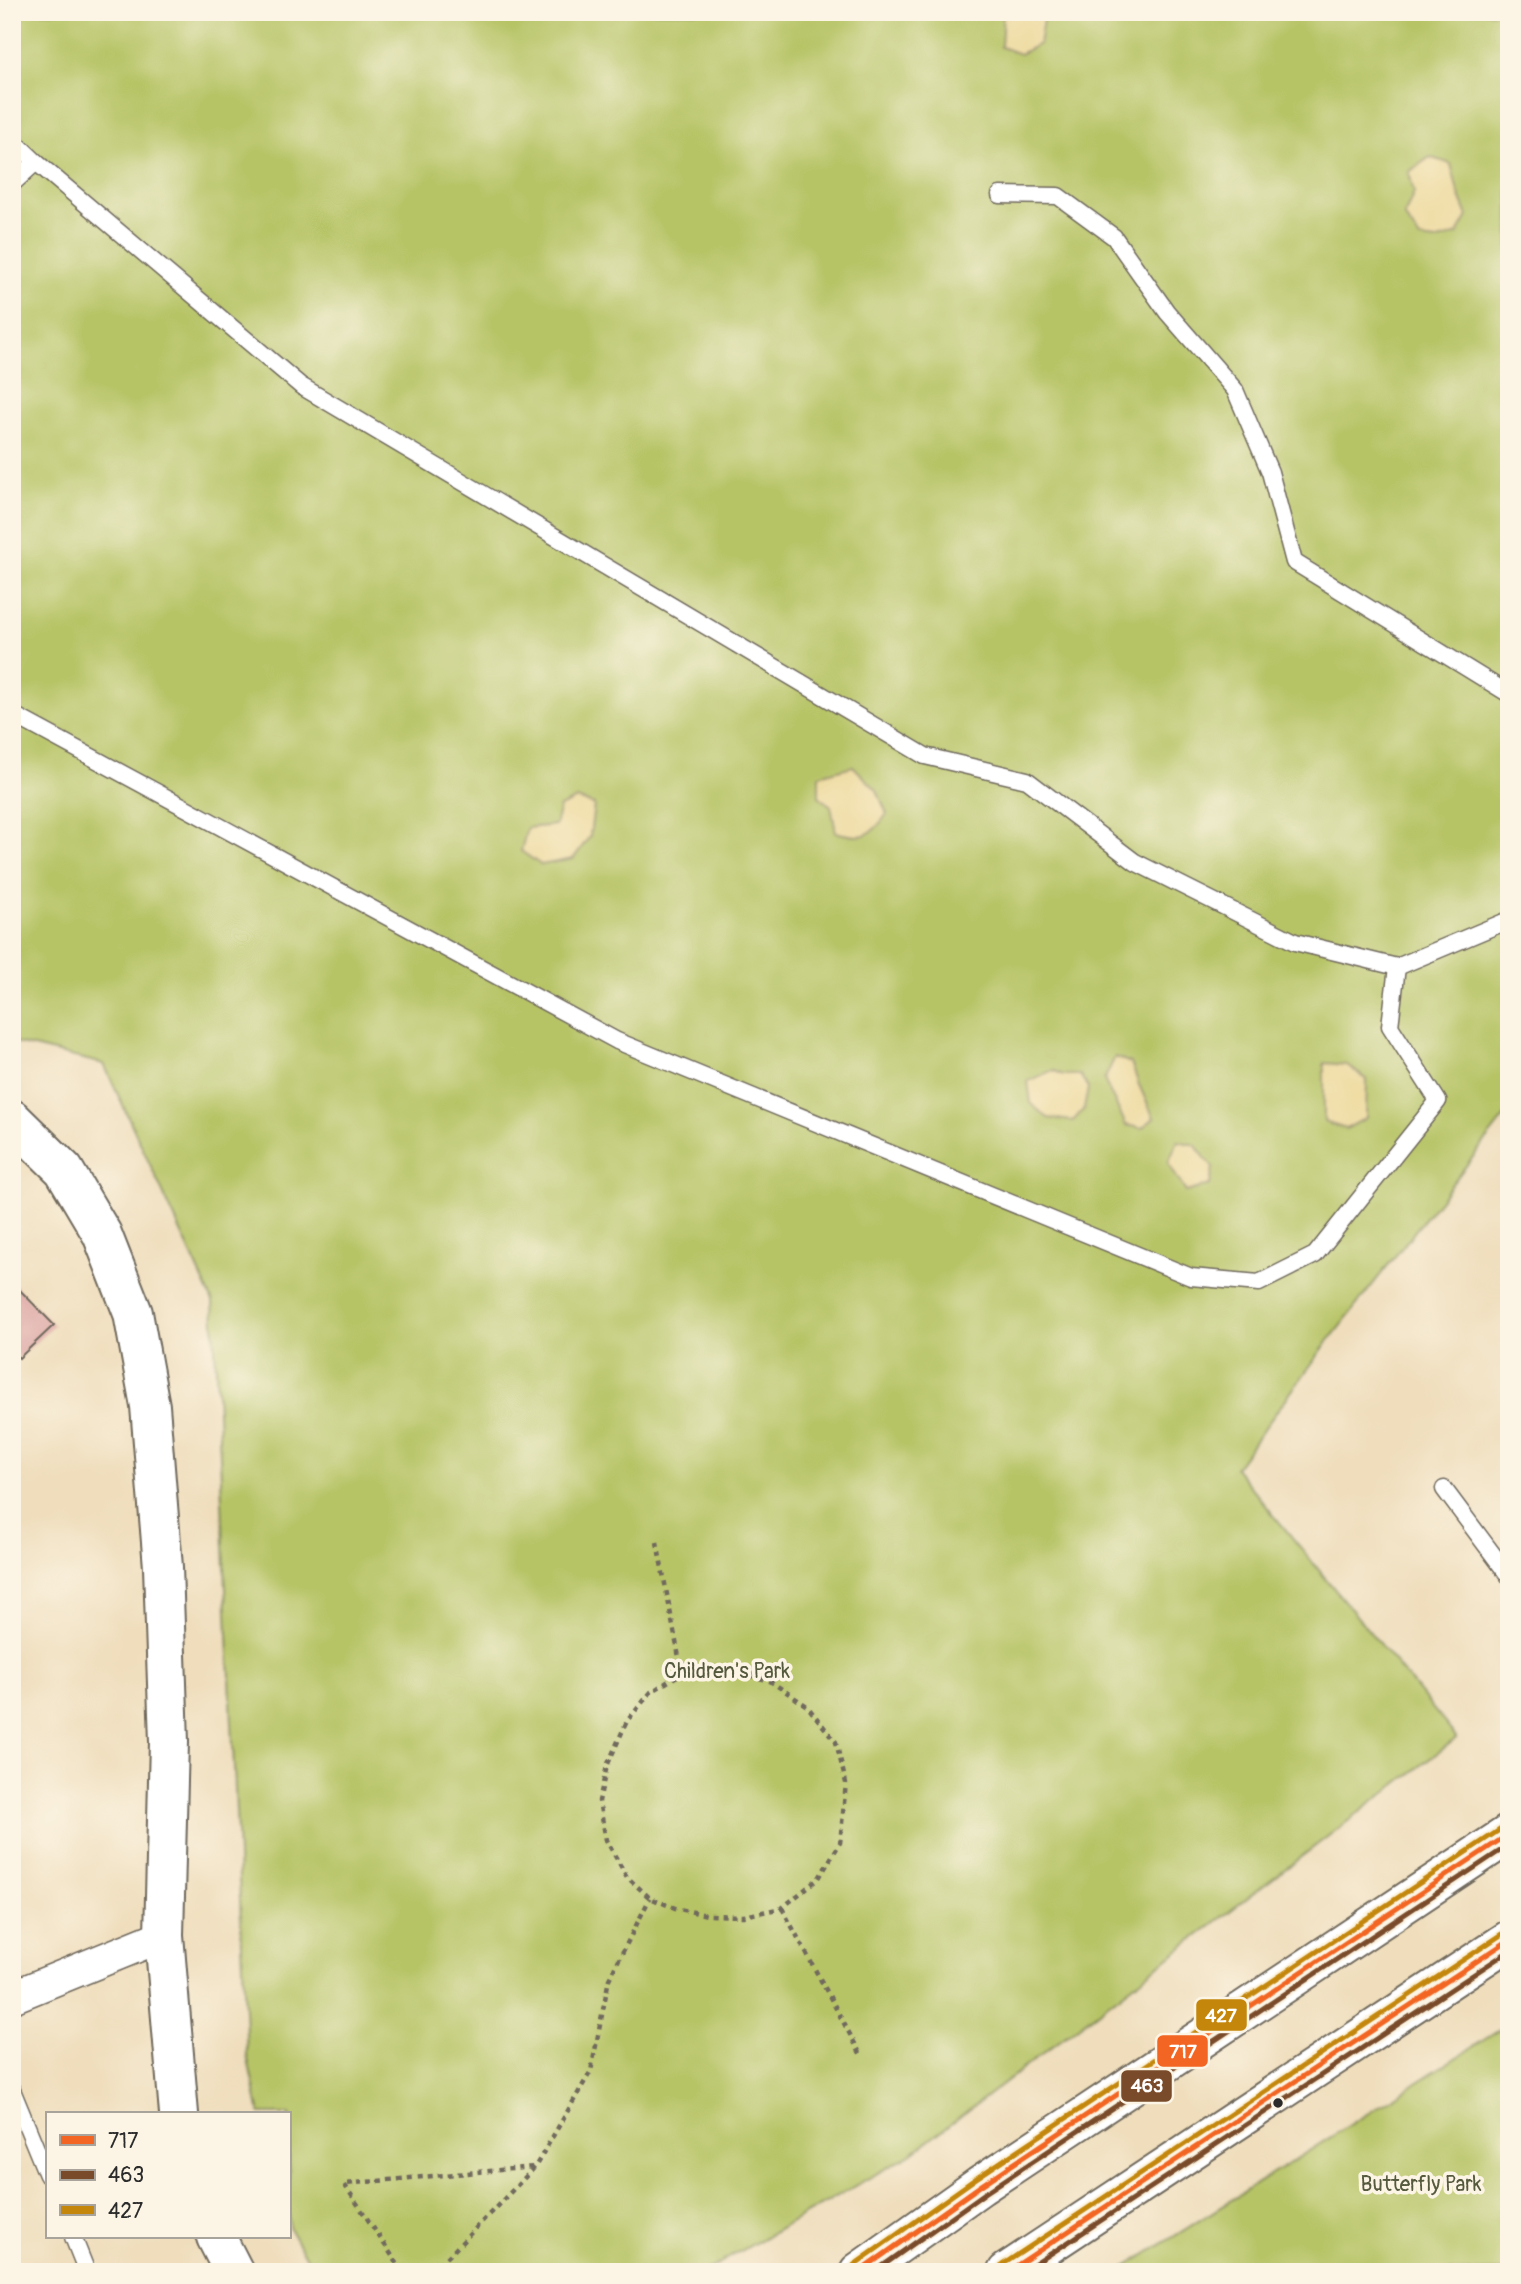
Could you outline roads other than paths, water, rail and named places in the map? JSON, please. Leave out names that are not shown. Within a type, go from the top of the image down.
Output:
[{"type":"main road","points":[[12,1119],[64,1170],[102,1234],[133,1313],[150,1406],[163,1567],[168,1728],[164,1935],[178,2112]]},
{"type":"main road","points":[[859,2272],[980,2186],[1509,1834]]},
{"type":"main road","points":[[1007,2272],[1509,1940]]},
{"type":"main road","points":[[217,2238],[234,2272]]},
{"type":"street","points":[[12,1997],[164,1935]]},
{"type":"lane","points":[[12,139],[301,386],[925,755],[1027,780],[1135,862],[1295,942],[1397,967],[1509,920]]},
{"type":"lane","points":[[12,184],[36,162]]},
{"type":"lane","points":[[1000,195],[1058,196],[1114,237],[1167,312],[1236,390],[1270,471],[1294,562],[1509,694]]},
{"type":"lane","points":[[12,714],[617,1041],[1191,1278],[1259,1283],[1315,1255],[1438,1101],[1390,1026],[1397,967]]},
{"type":"lane","points":[[1444,1489],[1509,1576]]},
{"type":"lane","points":[[12,2090],[46,2173]]},
{"type":"lane","points":[[73,2238],[87,2272]]},
{"type":"park label","name":"Children's Park","points":[[727,1671]]},
{"type":"park label","name":"Butterfly Park","points":[[1421,2184]]}]
